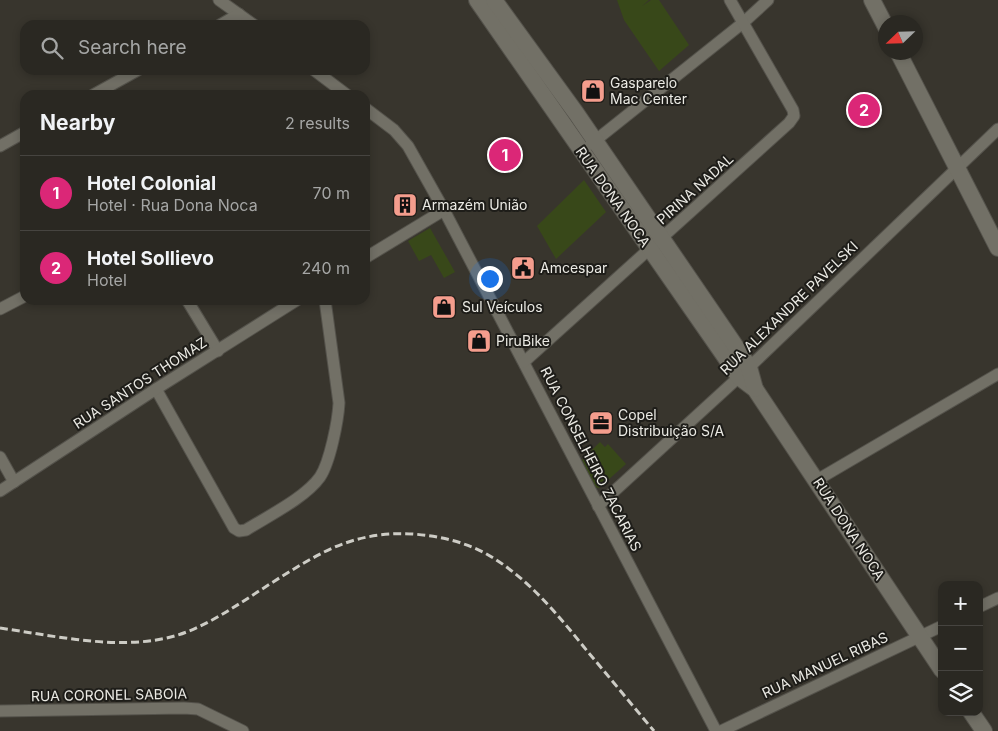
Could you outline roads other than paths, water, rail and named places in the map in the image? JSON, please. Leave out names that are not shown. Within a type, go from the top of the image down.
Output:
[{"type":"street","points":[[219,0],[247,20]]},
{"type":"street","points":[[730,0],[744,22]]},
{"type":"street","points":[[588,146],[744,22],[768,0]]},
{"type":"street","points":[[872,0],[880,15]]},
{"type":"street","name":"RUA DONA NOCA","points":[[489,5],[744,372],[938,664]]},
{"type":"street","points":[[229,20],[239,14]]},
{"type":"street","name":"PIRINA NADAL","points":[[524,362],[782,130],[794,116],[793,110],[744,22]]},
{"type":"street","points":[[902,60],[998,248]]},
{"type":"street","points":[[102,90],[129,75]]},
{"type":"street","points":[[321,75],[340,90]]},
{"type":"street","name":"RUA CONSELHEIRO ZACARIAS","points":[[370,112],[394,130],[408,146],[444,210],[716,731]]},
{"type":"street","name":"RUA ALEXANDRE PAVELSKI","points":[[598,506],[744,372],[998,129]]},
{"type":"street","points":[[0,146],[20,135]]},
{"type":"street","points":[[370,255],[444,210]]},
{"type":"street","points":[[0,309],[20,299]]},
{"type":"street","points":[[190,305],[218,351]]},
{"type":"street","name":"RUA SANTOS THOMAZ","points":[[0,491],[289,305]]},
{"type":"street","points":[[156,389],[234,528],[239,531],[246,530],[297,498],[319,478],[324,470],[338,420],[339,403],[325,305]]},
{"type":"street","points":[[817,480],[998,374]]},
{"type":"street","points":[[0,457],[14,482]]},
{"type":"street","points":[[983,605],[998,598]]},
{"type":"street","name":"RUA MANUEL RIBAS","points":[[721,731],[938,628]]},
{"type":"street","name":"RUA CORONEL SABOIA","points":[[0,711],[198,709],[243,731]]},
{"type":"street","points":[[974,716],[984,731]]},
{"type":"railway","points":[[0,628],[89,641],[135,642],[157,640],[178,635],[210,621],[302,564],[345,543],[367,537],[390,534],[431,536],[475,548],[499,561],[527,584],[565,624],[654,731]]},
{"type":"place","name":"Gasparelo Mac Center","points":[[593,91]]},
{"type":"place","name":"Hotel Sollievo","points":[[864,110]]},
{"type":"place","name":"Hotel Colonial","points":[[505,155]]},
{"type":"place","name":"Armazém União","points":[[405,205]]},
{"type":"place","name":"Amcespar","points":[[523,268]]},
{"type":"place","name":"Sul Veículos","points":[[444,307]]},
{"type":"place","name":"PiruBike","points":[[479,341]]},
{"type":"place","name":"Copel Distribuição S/A","points":[[601,423]]}]
